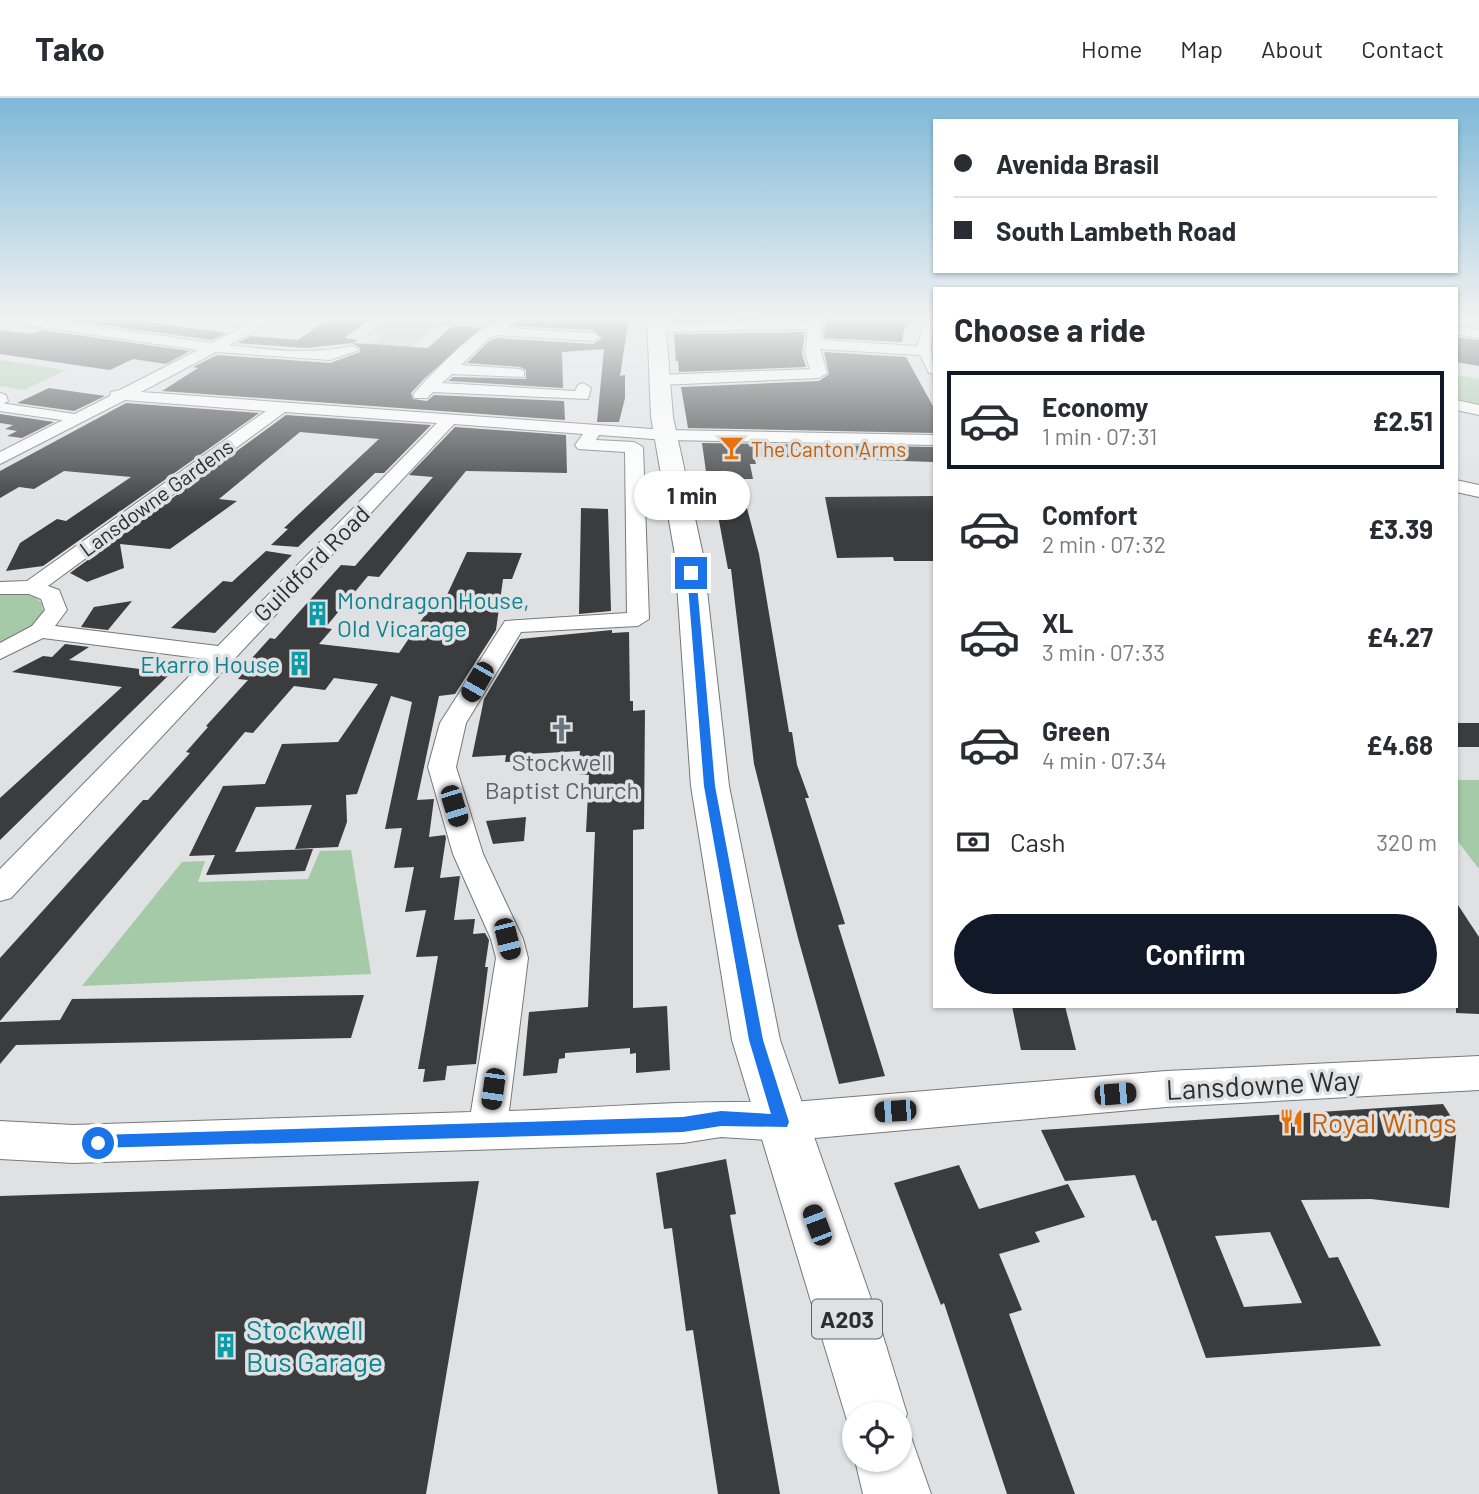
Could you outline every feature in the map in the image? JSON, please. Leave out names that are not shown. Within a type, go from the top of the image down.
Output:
[{"type":"highway","name":"A203","points":[[659,382],[666,435],[689,555],[714,811],[756,1040],[846,1313],[871,1402]]},
{"type":"highway","points":[[891,1472],[897,1494]]},
{"type":"street","points":[[0,459],[142,382]]},
{"type":"street","points":[[399,416],[434,382]]},
{"type":"street","points":[[429,387],[555,397],[582,396],[583,388]]},
{"type":"street","points":[[117,395],[593,431],[933,440]]},
{"type":"street","points":[[1458,405],[1479,410]]},
{"type":"street","points":[[0,407],[75,418]]},
{"type":"street","name":"Lansdowne Gardens","points":[[32,587],[280,408]]},
{"type":"street","name":"Guildford Road","points":[[0,889],[162,722],[221,654],[449,420]]},
{"type":"street","points":[[487,1131],[512,958],[507,939],[468,854],[442,767],[453,723],[513,626],[638,619],[634,447],[584,445],[593,431]]},
{"type":"street","points":[[1458,486],[1479,491]]},
{"type":"street","points":[[0,588],[32,587],[51,595],[56,610],[40,631],[0,652]]},
{"type":"street","points":[[40,631],[221,654]]},
{"type":"street","name":"Lansdowne Way","points":[[0,1140],[73,1144],[683,1125],[721,1119],[781,1122],[1166,1089],[1479,1073]]},
{"type":"green space","points":[[0,382],[40,382],[24,390],[0,386]]},
{"type":"green space","points":[[1458,382],[1479,382],[1479,405],[1458,401]]},
{"type":"green space","points":[[0,594],[33,597],[42,603],[43,612],[26,632],[0,645]]},
{"type":"green space","points":[[1458,780],[1479,780],[1479,869],[1458,842]]},
{"type":"green space","points":[[351,850],[371,974],[82,986],[182,862],[205,861],[198,882],[308,879],[320,851]]},
{"type":"building","points":[[176,382],[421,382],[411,393],[413,399],[427,401],[434,395],[564,401],[565,420],[162,391]]},
{"type":"building","points":[[467,382],[563,382],[563,388]]},
{"type":"building","points":[[601,382],[625,382],[625,398],[619,422],[597,422]]},
{"type":"building","points":[[793,382],[920,382],[933,406],[933,433],[688,428],[681,387]]},
{"type":"building","points":[[49,388],[105,396],[74,411],[17,403]]},
{"type":"building","points":[[126,403],[259,413],[43,566],[6,571],[20,543],[57,519],[66,521],[131,477],[64,471],[34,489],[19,487],[0,498],[0,471]]},
{"type":"building","points":[[0,414],[54,422],[22,438],[7,436],[17,431],[5,429],[13,425],[0,423]]},
{"type":"building","points":[[286,415],[431,425],[384,473],[375,473],[298,547],[271,545],[288,529],[284,528],[379,439],[300,432],[219,499],[237,501],[170,549],[120,544],[124,568],[87,582],[70,573]]},
{"type":"building","points":[[455,427],[566,435],[567,473],[466,471],[379,577],[368,576],[325,628],[332,629],[319,644],[399,653],[427,612],[439,612],[467,552],[522,553],[512,579],[503,579],[496,630],[455,694],[439,696],[417,800],[434,799],[429,837],[445,835],[446,838],[440,878],[460,876],[454,920],[475,919],[473,934],[485,933],[489,940],[476,1064],[447,1066],[445,1080],[423,1082],[425,1069],[418,1069],[438,956],[416,957],[426,910],[405,912],[414,867],[394,868],[402,828],[385,829],[412,702],[391,696],[357,794],[346,795],[347,822],[338,847],[295,849],[312,805],[256,807],[235,852],[313,849],[305,871],[206,875],[215,855],[189,856],[223,786],[265,784],[282,744],[338,742],[378,684],[334,678],[325,690],[294,686],[253,733],[245,732],[0,1021],[0,958],[143,800],[148,800],[190,753],[186,752],[208,727],[206,726],[248,680],[238,679],[248,667],[244,667],[270,638],[275,639],[341,565],[355,566],[433,477],[409,475]]},
{"type":"building","points":[[702,443],[933,447],[933,462],[754,456],[756,464],[750,464],[753,479],[744,479],[746,488],[742,489],[759,554],[789,732],[792,732],[797,765],[809,798],[805,798],[845,924],[838,925],[885,1076],[839,1084],[798,938],[754,764],[731,569],[728,569],[711,478],[707,479]]},
{"type":"building","points":[[933,496],[933,561],[894,561],[893,557],[837,558],[825,497]]},
{"type":"building","points":[[581,508],[608,509],[611,611],[579,614]]},
{"type":"building","points":[[266,551],[292,555],[215,633],[171,628],[223,581],[232,582]]},
{"type":"building","points":[[132,601],[108,630],[81,627],[94,607]]},
{"type":"building","points":[[612,630],[612,633],[629,632],[630,701],[633,701],[633,711],[645,710],[644,829],[633,830],[633,1008],[667,1006],[670,1070],[636,1073],[636,1053],[630,1054],[630,1048],[565,1053],[565,1058],[559,1059],[557,1073],[523,1076],[529,1012],[588,1007],[595,832],[586,832],[589,775],[578,774],[580,751],[528,754],[527,761],[505,762],[506,755],[472,757],[484,699],[520,639]]},
{"type":"building","points":[[65,644],[89,647],[69,660],[171,673],[0,840],[0,798],[122,687],[12,672],[43,656],[52,657]]},
{"type":"building","points":[[1458,723],[1479,723],[1479,747],[1458,747]]},
{"type":"building","points":[[526,817],[524,841],[493,844],[486,821]]},
{"type":"building","points":[[1458,905],[1479,937],[1479,1014],[1456,1013]]},
{"type":"building","points":[[364,995],[351,1038],[16,1045],[0,1064],[0,1022],[60,1020],[72,999]]},
{"type":"building","points":[[1012,1008],[1066,1008],[1076,1050],[1021,1050]]},
{"type":"building","points":[[1443,1104],[1457,1126],[1449,1208],[1371,1199],[1301,1200],[1329,1258],[1338,1257],[1381,1346],[1206,1358],[1156,1220],[1152,1221],[1135,1175],[1065,1181],[1041,1130]],"holes":[[[1270,1232],[1302,1303],[1244,1307],[1215,1236]]]},
{"type":"building","points":[[726,1159],[736,1214],[730,1215],[780,1494],[718,1494],[693,1330],[686,1331],[672,1228],[664,1229],[656,1173]]},
{"type":"building","points":[[959,1165],[979,1209],[1068,1184],[1085,1217],[1035,1232],[1040,1242],[999,1254],[1022,1310],[1009,1314],[1075,1494],[1007,1494],[944,1303],[941,1305],[894,1183]]},
{"type":"building","name":"Stockwell Bus Garage","points":[[479,1181],[426,1494],[0,1494],[0,1196]]},
{"type":"place","name":"The Canton Arms","points":[[731,448]]},
{"type":"place","name":"Mondragon House, Old Vicarage","points":[[317,613]]},
{"type":"place","name":"Ekarro House","points":[[300,663]]},
{"type":"place","name":"Stockwell Baptist Church","points":[[562,730]]},
{"type":"place","name":"Royal Wings","points":[[1291,1122]]},
{"type":"place","name":"Stockwell Bus Garage","points":[[226,1345]]},
{"type":"route","points":[[98,1143],[683,1125],[721,1119],[781,1122],[756,1040],[710,786],[691,573]]}]
